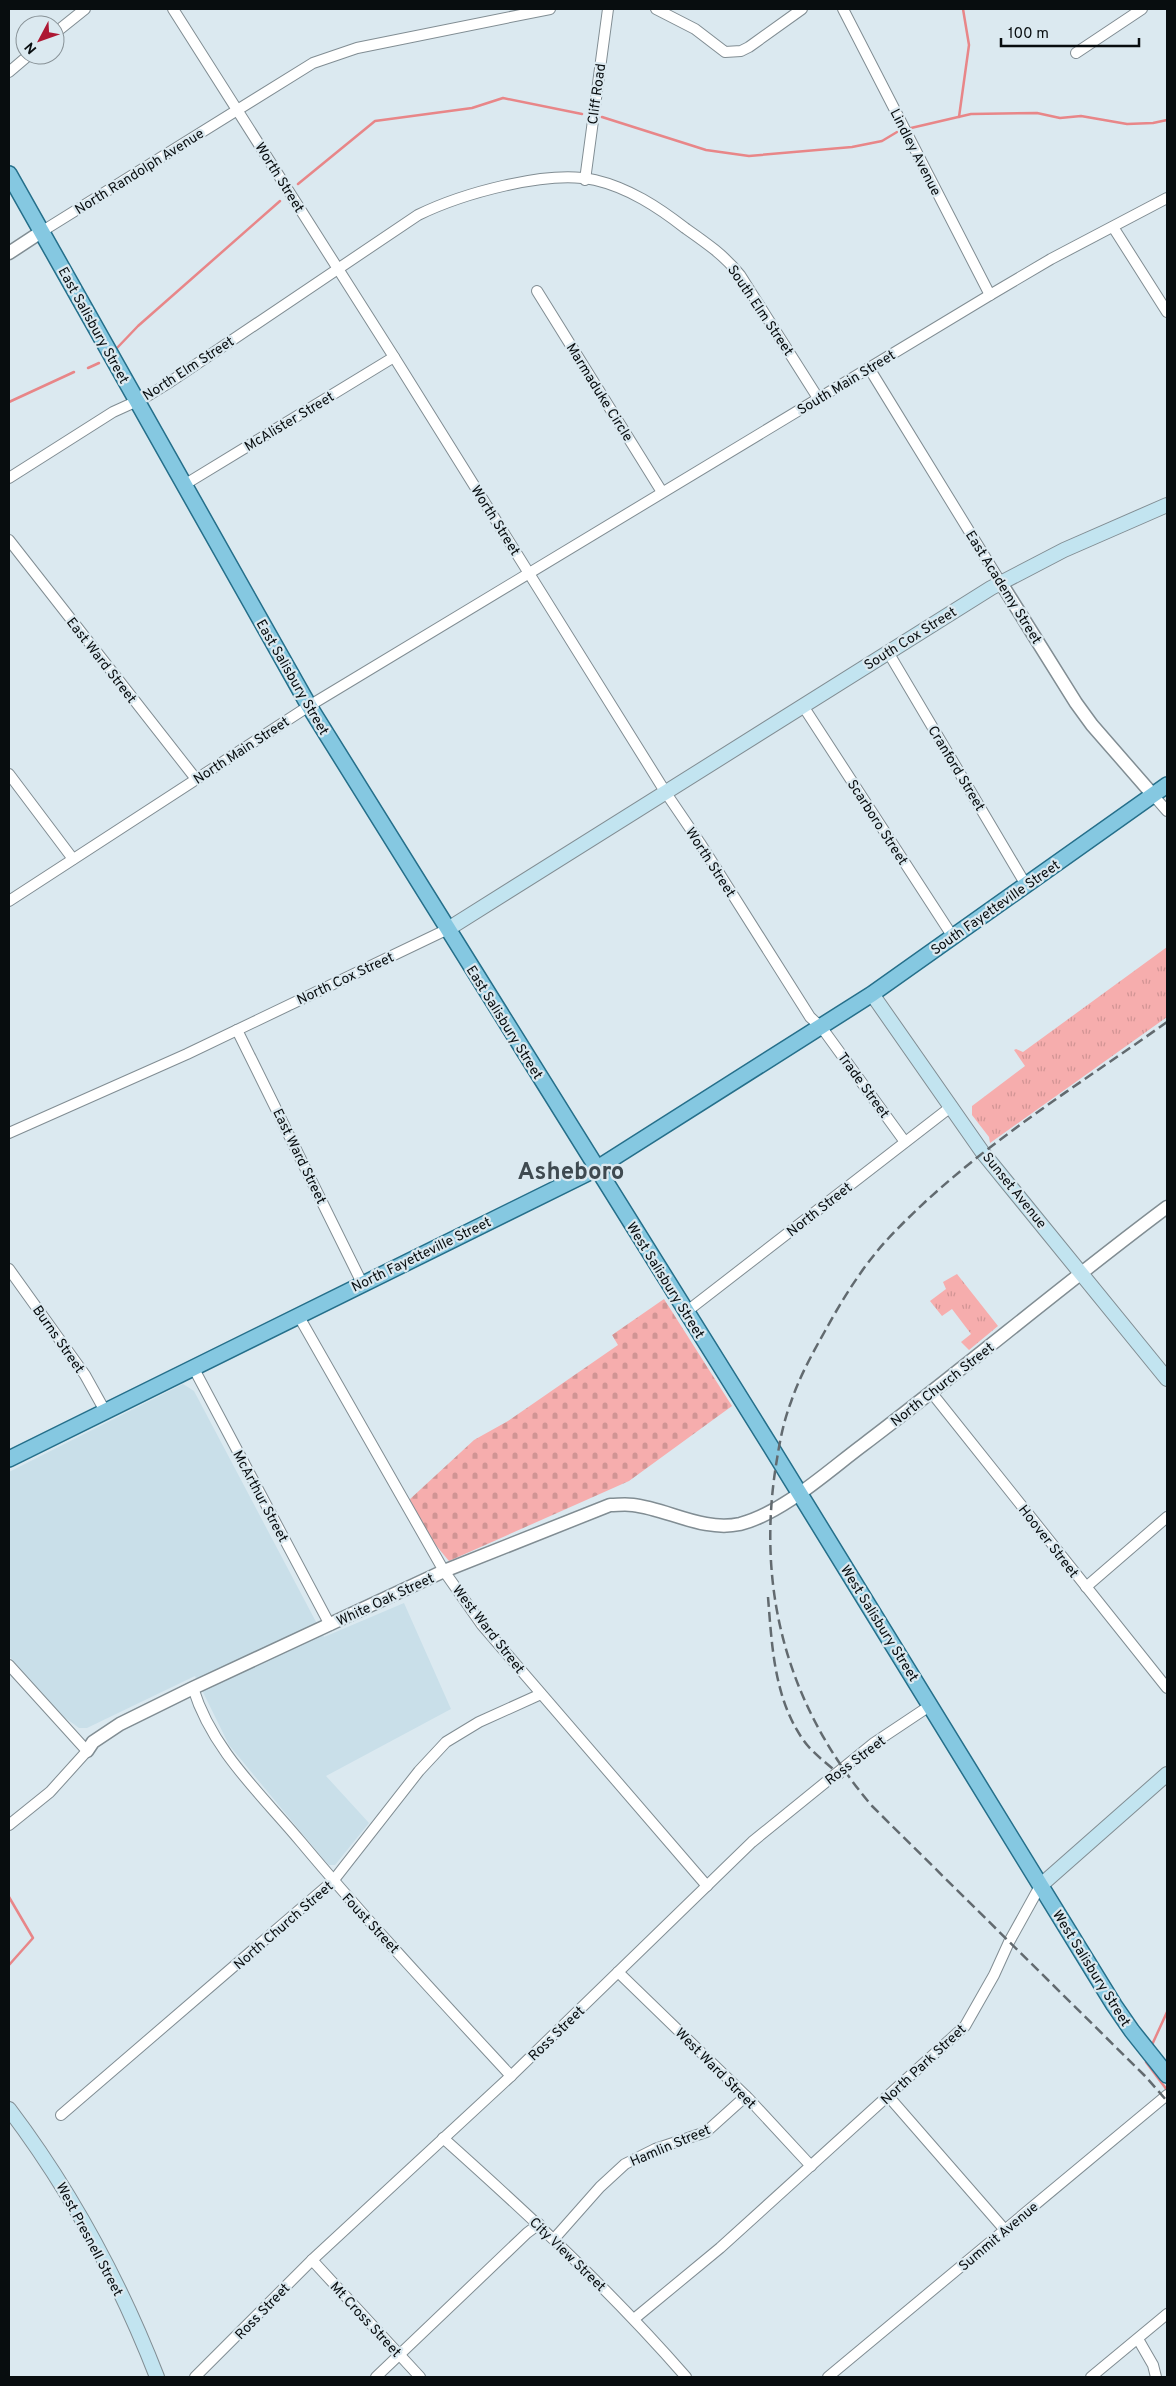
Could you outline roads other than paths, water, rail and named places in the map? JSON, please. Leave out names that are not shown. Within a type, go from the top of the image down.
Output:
[{"type":"main road","name":"East Salisbury Street","points":[[9,174],[308,706],[596,1169]]},
{"type":"main road","name":"South Cox Street","points":[[666,793],[888,652],[1002,583],[1064,550],[1167,505]]},
{"type":"main road","name":"South Fayetteville Street","points":[[822,1028],[1167,785]]},
{"type":"main road","name":"North Cox Street","points":[[448,929],[666,793]]},
{"type":"main road","name":"Sunset Avenue","points":[[872,994],[983,1153],[1167,1379]]},
{"type":"main road","name":"North Fayetteville Street","points":[[9,1459],[596,1169],[822,1028]]},
{"type":"main road","name":"West Salisbury Street","points":[[596,1169],[931,1705],[1040,1886],[1132,2031],[1167,2075]]},
{"type":"main road","name":"North Park Street","points":[[1040,1886],[1167,1774]]},
{"type":"main road","name":"West Presnell Street","points":[[9,2110],[42,2153],[73,2203],[131,2315],[157,2377]]},
{"type":"street","points":[[65,25],[84,9]]},
{"type":"street","name":"Worth Street","points":[[173,9],[394,357],[666,793],[700,843],[810,1017],[822,1028]]},
{"type":"street","name":"North Randolph Avenue","points":[[41,232],[313,63],[357,48],[550,9]]},
{"type":"street","name":"Cliff Road","points":[[585,180],[608,9]]},
{"type":"street","points":[[656,9],[695,29],[712,44],[725,52],[741,51],[802,9]]},
{"type":"street","name":"Lindley Avenue","points":[[843,9],[990,295]]},
{"type":"street","points":[[1076,53],[1142,9]]},
{"type":"street","name":"South Elm Street","points":[[338,269],[418,215],[445,202],[491,190],[551,178],[594,180],[630,192],[664,212],[728,260],[740,275],[818,398]]},
{"type":"street","name":"South Main Street","points":[[529,573],[990,295],[1167,198]]},
{"type":"street","points":[[1113,226],[1167,312]]},
{"type":"street","points":[[9,253],[41,232]]},
{"type":"street","name":"North Elm Street","points":[[9,478],[113,412],[167,384],[338,269]]},
{"type":"street","name":"Marmaduke Circle","points":[[538,292],[662,492]]},
{"type":"street","name":"McAlister Street","points":[[184,485],[394,357]]},
{"type":"street","name":"East Academy Street","points":[[869,368],[1076,703],[1092,725],[1153,795]]},
{"type":"street","name":"East Ward Street","points":[[9,540],[196,779]]},
{"type":"street","name":"North Main Street","points":[[9,901],[308,706],[529,573]]},
{"type":"street","name":"Cranford Street","points":[[888,652],[1026,885]]},
{"type":"street","name":"Scarboro Street","points":[[803,706],[953,937]]},
{"type":"street","points":[[9,774],[73,859]]},
{"type":"street","points":[[1153,795],[1167,811]]},
{"type":"street","name":"North Cox Street","points":[[9,1133],[237,1030],[448,929]]},
{"type":"street","name":"Trade Street","points":[[822,1028],[905,1142]]},
{"type":"street","name":"East Ward Street","points":[[237,1030],[362,1283]]},
{"type":"street","name":"North Street","points":[[686,1312],[952,1106]]},
{"type":"street","name":"North Church Street","points":[[799,1493],[1167,1208]]},
{"type":"street","name":"Burns Street","points":[[9,1269],[85,1375],[106,1411]]},
{"type":"street","name":"West Ward Street","points":[[298,1315],[444,1570],[482,1625],[707,1886]]},
{"type":"street","name":"McArthur Street","points":[[193,1367],[330,1625]]},
{"type":"street","name":"Hoover Street","points":[[931,1392],[1167,1688]]},
{"type":"street","name":"White Oak Street","points":[[9,1825],[50,1792],[93,1742],[120,1724],[444,1570],[610,1505],[634,1505],[676,1518],[720,1526],[740,1524],[770,1512],[799,1493]]},
{"type":"street","points":[[1086,1587],[1167,1517]]},
{"type":"street","points":[[9,1665],[86,1751]]},
{"type":"street","name":"Foust Street","points":[[193,1688],[198,1705],[228,1757],[333,1881],[511,2076]]},
{"type":"street","name":"North Church Street","points":[[61,2115],[333,1881],[419,1771],[446,1742],[479,1722],[541,1694]]},
{"type":"street","name":"Ross Street","points":[[196,2377],[312,2260],[511,2076],[782,1816],[874,1743],[931,1705]]},
{"type":"street","name":"North Park Street","points":[[634,2319],[720,2248],[956,2035],[970,2020],[1040,1886]]},
{"type":"street","name":"West Ward Street","points":[[618,1972],[746,2096],[811,2166]]},
{"type":"street","name":"Summit Avenue","points":[[828,2377],[1167,2095]]},
{"type":"street","name":"Hamlin Street","points":[[554,2239],[600,2187],[625,2164],[655,2149],[706,2132],[746,2096]]},
{"type":"street","points":[[889,2097],[1005,2230]]},
{"type":"street","name":"City View Street","points":[[443,2138],[539,2224],[634,2319],[686,2377]]},
{"type":"street","points":[[376,2377],[539,2224]]},
{"type":"street","name":"Mt Cross Street","points":[[312,2260],[420,2377]]},
{"type":"street","points":[[1091,2377],[1167,2314]]},
{"type":"street","points":[[1138,2339],[1153,2366],[1156,2377]]},
{"type":"waterway","points":[[959,117],[969,45],[963,9]]},
{"type":"waterway","points":[[298,184],[375,121],[472,108],[503,98],[582,114]]},
{"type":"waterway","points":[[911,128],[971,114],[1037,113],[1060,118],[1081,116],[1127,124],[1153,123],[1167,120]]},
{"type":"waterway","points":[[602,117],[706,150],[749,156],[852,147],[882,141],[897,132]]},
{"type":"waterway","points":[[117,348],[138,326],[280,201]]},
{"type":"waterway","points":[[88,368],[99,363]]},
{"type":"waterway","points":[[9,402],[74,372]]},
{"type":"waterway","points":[[9,1897],[33,1938],[9,1965]]},
{"type":"waterway","points":[[1151,2047],[1167,2012]]},
{"type":"waterway","points":[[1147,2059],[1146,2062],[1167,2090]]},
{"type":"railway","points":[[1167,1022],[984,1152],[916,1210],[885,1242],[845,1296],[815,1348],[798,1384],[782,1430],[771,1507],[771,1554],[775,1599],[784,1643],[799,1686],[818,1728],[843,1768],[872,1806],[1145,2076],[1167,2101]]},
{"type":"railway","points":[[768,1597],[776,1672],[786,1708],[794,1725],[808,1746],[843,1778]]},
{"type":"district","name":"Asheboro","points":[[571,1171]]}]
